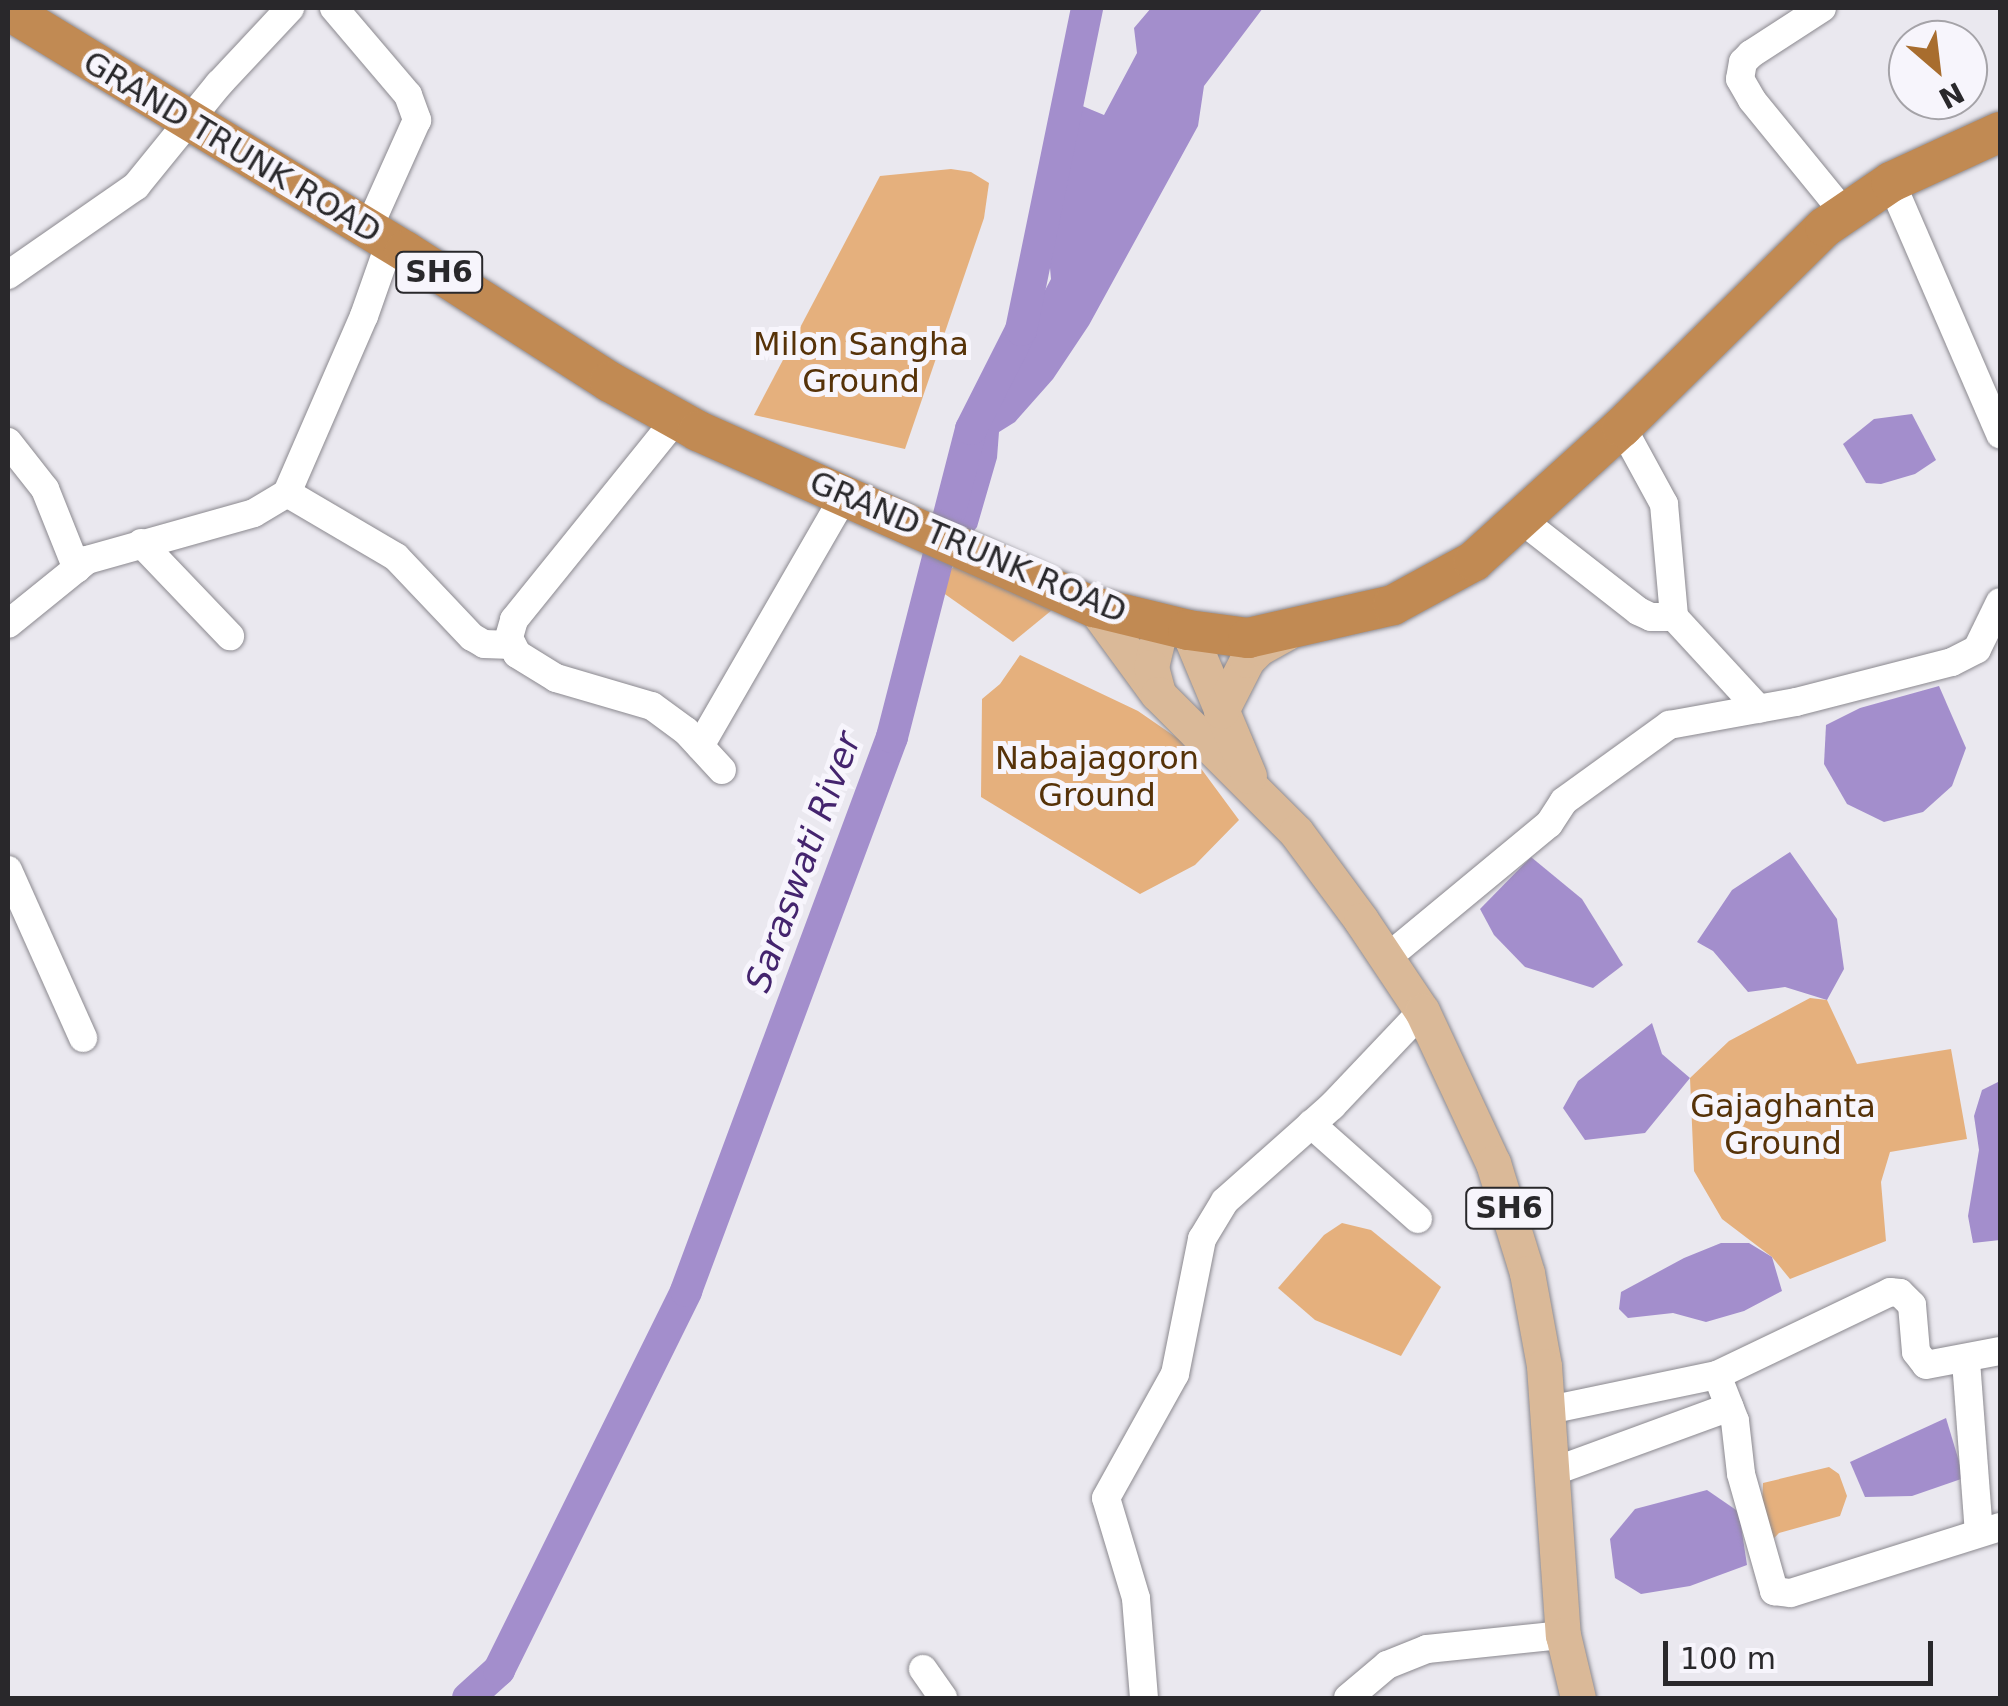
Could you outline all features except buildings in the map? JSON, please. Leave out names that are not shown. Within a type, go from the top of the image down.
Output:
[{"type":"highway","name":"GRAND TRUNK ROAD","points":[[8,10],[676,419],[1094,607],[1175,628],[1248,638],[1286,633],[1393,605],[1474,561],[1523,521],[1844,212],[1890,182],[2000,132]]},
{"type":"main road","points":[[1094,607],[1158,694]]},
{"type":"main road","points":[[1158,694],[1151,667],[1175,628]]},
{"type":"main road","name":"SH6","points":[[1175,628],[1221,711],[1254,786]]},
{"type":"main road","points":[[1221,711],[1247,660],[1258,648],[1286,633]]},
{"type":"main road","name":"SH6","points":[[1158,694],[1296,832],[1388,956],[1422,1011],[1472,1111],[1512,1218],[1531,1292],[1549,1410],[1564,1634],[1578,1698]]},
{"type":"street","points":[[8,275],[136,186],[188,121],[290,8]]},
{"type":"street","points":[[8,624],[101,554],[254,514],[287,493],[358,333],[379,235],[417,120],[408,94],[334,8]]},
{"type":"street","points":[[1822,8],[1751,54],[1743,62],[1740,79],[1752,100],[1844,212]]},
{"type":"street","points":[[1890,182],[2000,434]]},
{"type":"street","points":[[676,419],[509,630],[512,645],[526,660],[556,678],[652,706],[722,770]]},
{"type":"street","points":[[1622,427],[1664,504],[1674,617],[1759,708]]},
{"type":"street","points":[[8,442],[45,489],[77,569]]},
{"type":"street","points":[[287,493],[396,557],[472,637],[484,644],[512,645]]},
{"type":"street","points":[[700,746],[844,497]]},
{"type":"street","points":[[1523,521],[1638,610],[1651,617],[1674,617]]},
{"type":"street","points":[[140,543],[230,636]]},
{"type":"street","points":[[1388,956],[1548,824],[1564,801],[1669,725],[1952,662],[1977,649],[2000,602]]},
{"type":"street","points":[[8,870],[83,1038]]},
{"type":"street","points":[[1144,1698],[1136,1598],[1106,1498],[1175,1374],[1202,1239],[1211,1220],[1242,1183],[1311,1124],[1422,1011]]},
{"type":"street","points":[[1311,1124],[1418,1219]]},
{"type":"street","points":[[1549,1410],[1717,1374],[1890,1292],[1900,1292],[1912,1305],[1919,1359],[1936,1366],[2000,1351]]},
{"type":"street","points":[[1717,1374],[1738,1434],[1741,1474],[1774,1591],[1791,1593],[1990,1529],[1966,1361]]},
{"type":"street","points":[[1552,1472],[1730,1407]]},
{"type":"street","points":[[1348,1698],[1387,1665],[1427,1648],[1564,1634]]},
{"type":"street","points":[[923,1669],[943,1698]]},
{"type":"green space","name":"Milon Sangha Ground","points":[[951,169],[971,172],[989,183],[984,218],[905,449],[754,415],[880,176]]},
{"type":"green space","points":[[962,560],[1052,610],[1013,642],[932,585]]},
{"type":"green space","name":"Nabajagoron Ground","points":[[1020,655],[1138,711],[1180,740],[1239,820],[1195,865],[1140,894],[981,797],[982,699],[1000,684]]},
{"type":"green space","name":"Gajaghanta Ground","points":[[1810,998],[1827,1000],[1857,1064],[1951,1049],[1967,1139],[1890,1152],[1881,1182],[1886,1241],[1790,1279],[1772,1257],[1722,1219],[1694,1171],[1690,1078],[1729,1041]]},
{"type":"green space","points":[[1342,1223],[1371,1230],[1441,1287],[1401,1356],[1315,1320],[1278,1288],[1324,1235]]},
{"type":"green space","points":[[1829,1467],[1839,1474],[1847,1496],[1840,1516],[1779,1533],[1760,1553],[1763,1483]]},
{"type":"shaded area","points":[[1151,8],[1263,8],[1204,86],[1198,126],[1089,325],[1053,379],[1015,422],[999,432],[997,458],[977,527],[969,537],[946,528],[971,429],[1051,279],[1045,212],[1068,100],[1104,115],[1137,53],[1134,28]]},
{"type":"shaded area","points":[[1912,414],[1936,460],[1915,474],[1881,484],[1866,483],[1843,444],[1874,419]]},
{"type":"shaded area","points":[[1939,686],[1966,748],[1952,786],[1923,812],[1884,822],[1847,804],[1824,764],[1826,725],[1860,708]]},
{"type":"shaded area","points":[[1790,852],[1837,919],[1844,969],[1827,1000],[1785,987],[1748,992],[1713,951],[1697,942],[1732,890]]},
{"type":"shaded area","points":[[1531,857],[1582,899],[1623,965],[1593,988],[1525,967],[1494,935],[1480,909]]},
{"type":"shaded area","points":[[1652,1023],[1662,1054],[1690,1078],[1645,1133],[1585,1140],[1563,1108],[1578,1081]]},
{"type":"shaded area","points":[[2000,1081],[2000,1240],[1973,1243],[1968,1216],[1979,1150],[1974,1116],[1982,1090]]},
{"type":"shaded area","points":[[1721,1243],[1749,1243],[1772,1257],[1782,1291],[1744,1311],[1706,1322],[1673,1313],[1628,1318],[1619,1309],[1621,1292]]},
{"type":"shaded area","points":[[1946,1418],[1964,1478],[1912,1496],[1865,1497],[1850,1462]]},
{"type":"shaded area","points":[[1707,1490],[1739,1512],[1747,1565],[1690,1586],[1641,1594],[1615,1578],[1610,1539],[1635,1509]]},
{"type":"waterway","name":"Saraswati River","points":[[468,1698],[499,1670],[686,1291],[892,737],[971,429],[1021,330],[1087,8]]}]
